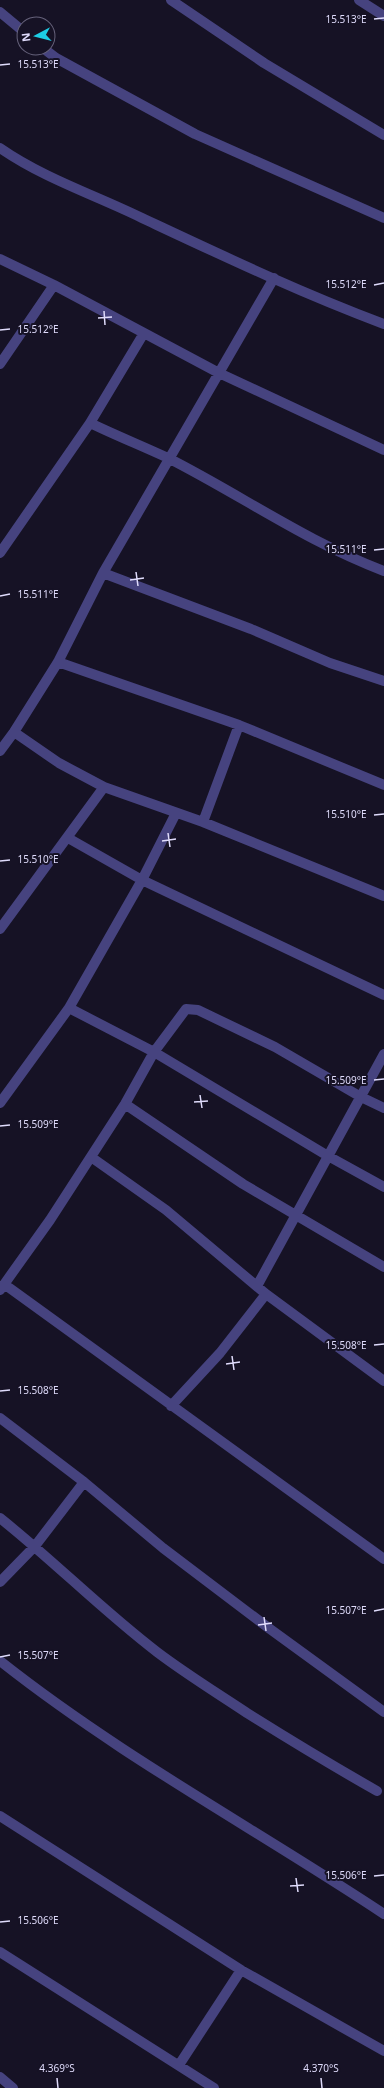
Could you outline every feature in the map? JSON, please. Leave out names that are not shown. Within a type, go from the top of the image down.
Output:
[{"type":"street","points":[[171,0],[264,62],[384,135]]},
{"type":"street","points":[[359,0],[384,16]]},
{"type":"street","points":[[0,13],[16,26]]},
{"type":"street","points":[[53,56],[195,134],[384,218]]},
{"type":"street","points":[[0,148],[14,158],[64,183],[141,217],[223,257],[384,324]]},
{"type":"street","points":[[0,259],[54,285],[219,373],[384,450]]},
{"type":"street","points":[[0,751],[14,732],[58,662],[103,573],[168,458],[274,278]]},
{"type":"street","points":[[0,364],[54,285]]},
{"type":"street","points":[[0,553],[90,423],[144,333]]},
{"type":"street","points":[[90,423],[168,458],[314,541],[348,558],[384,571]]},
{"type":"street","points":[[103,573],[251,629],[330,663],[384,681]]},
{"type":"street","points":[[58,662],[239,725],[384,785]]},
{"type":"street","points":[[203,822],[239,725]]},
{"type":"street","points":[[14,732],[59,763],[104,787],[203,822],[384,896]]},
{"type":"street","points":[[0,928],[68,838],[104,787]]},
{"type":"street","points":[[0,1103],[69,1008],[142,880],[176,813]]},
{"type":"street","points":[[68,838],[142,880],[384,995]]},
{"type":"street","points":[[69,1008],[154,1052],[328,1156],[384,1187]]},
{"type":"street","points":[[384,1108],[361,1098],[275,1047],[192,1008],[186,1009],[181,1013],[154,1052],[124,1104],[50,1220],[2,1287],[384,1559]]},
{"type":"street","points":[[257,1286],[384,1054]]},
{"type":"street","points":[[124,1104],[243,1184],[384,1267]]},
{"type":"street","points":[[91,1157],[166,1210],[266,1294],[384,1381]]},
{"type":"street","points":[[171,1406],[220,1352],[266,1294]]},
{"type":"street","points":[[0,1418],[84,1482],[163,1548],[270,1629],[384,1712]]},
{"type":"street","points":[[0,1582],[35,1546],[84,1482]]},
{"type":"street","points":[[0,1518],[35,1546],[124,1626],[183,1671],[320,1759],[377,1791]]},
{"type":"street","points":[[0,1661],[43,1695],[181,1787],[322,1873],[384,1914]]},
{"type":"street","points":[[0,1816],[241,1970],[384,2051]]},
{"type":"street","points":[[0,1952],[214,2088]]},
{"type":"street","points":[[179,2065],[241,1970]]},
{"type":"street","points":[[0,2077],[14,2088]]}]
